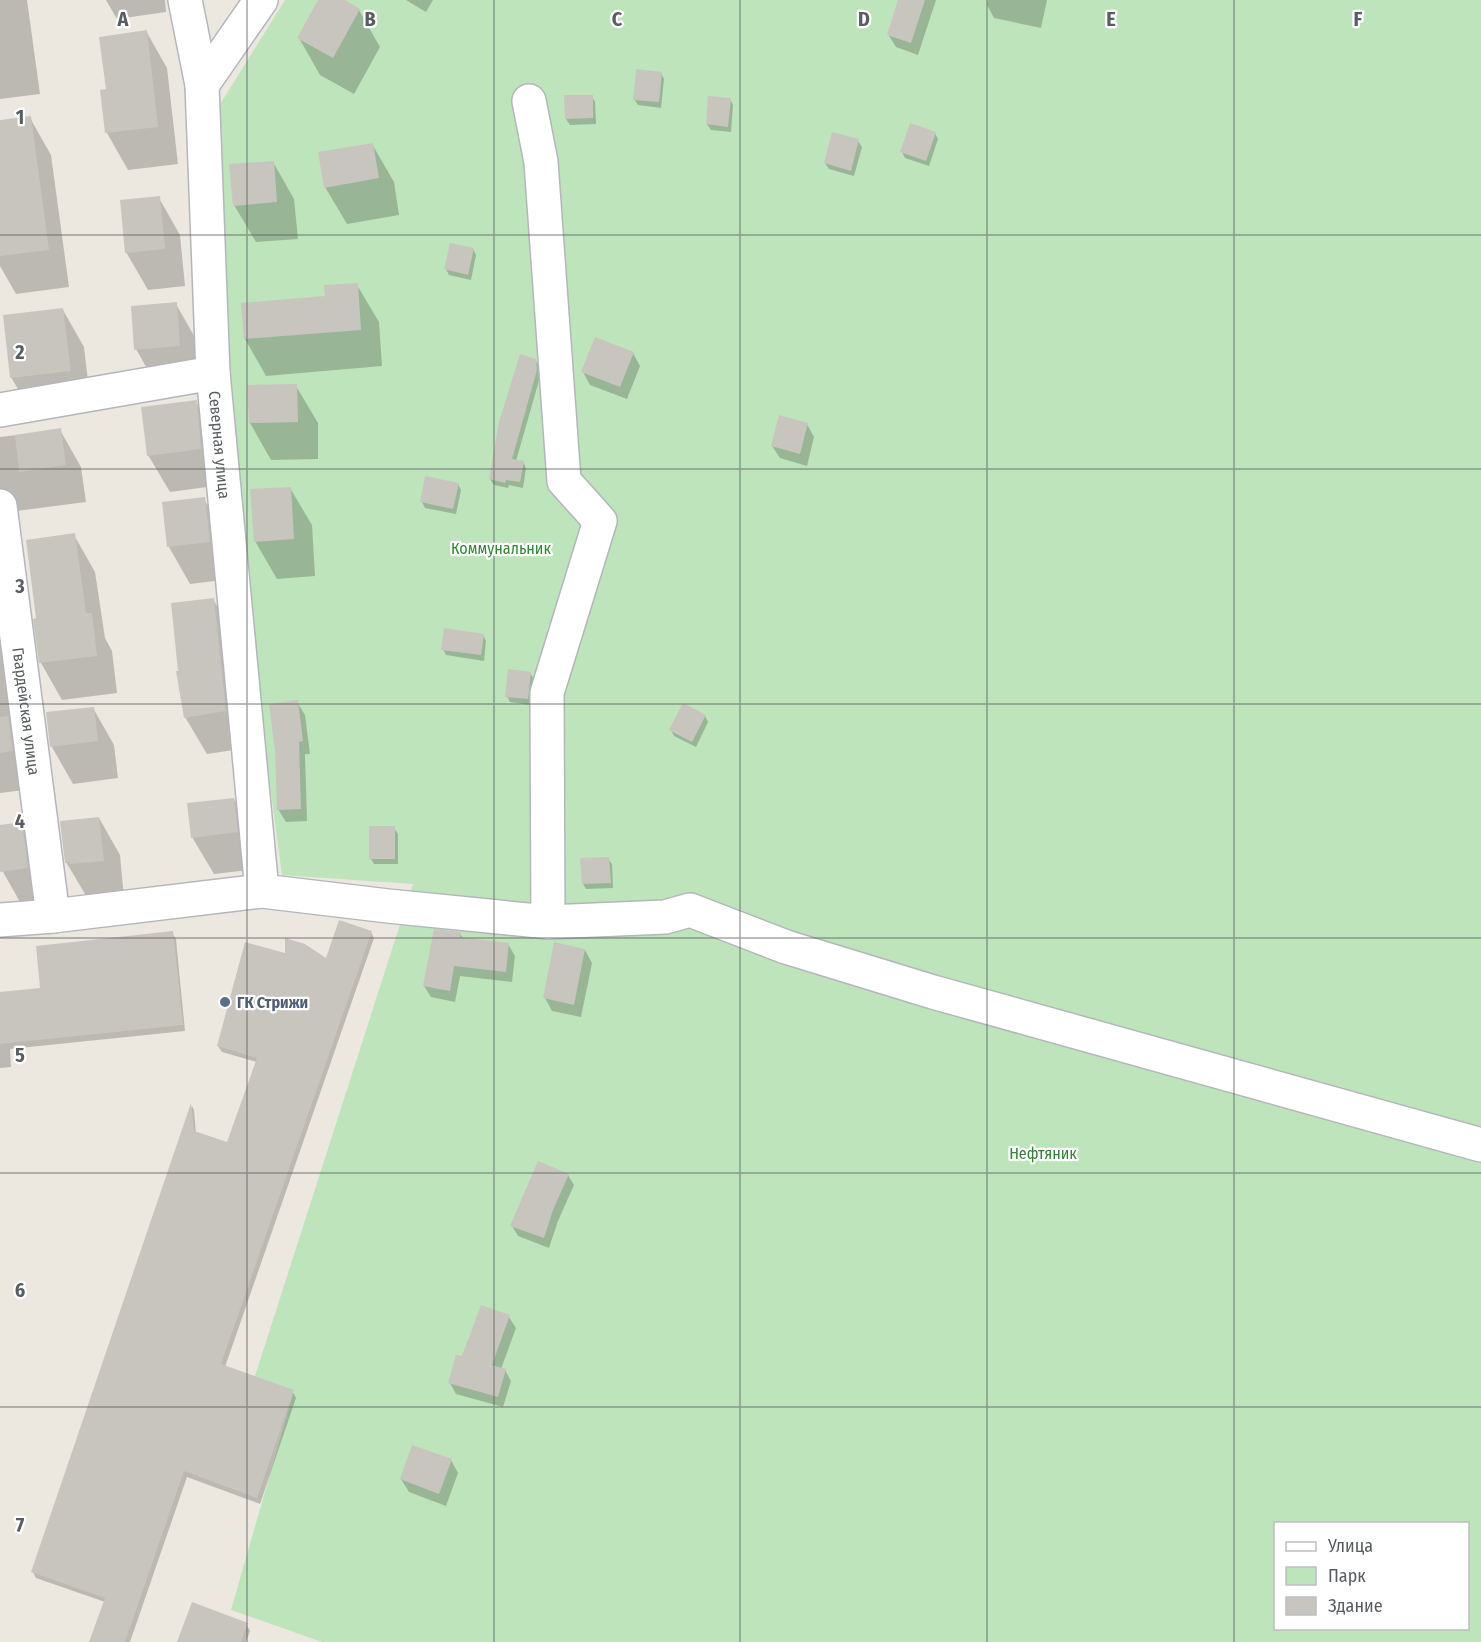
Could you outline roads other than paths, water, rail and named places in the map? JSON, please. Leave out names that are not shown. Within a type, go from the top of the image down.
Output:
[{"type":"street","name":"Северная улица","points":[[185,0],[202,85],[213,373],[262,891]]},
{"type":"street","points":[[202,85],[261,0]]},
{"type":"street","points":[[529,101],[541,162],[564,482],[600,521],[547,693],[548,921]]},
{"type":"street","points":[[0,410],[213,373]]},
{"type":"street","name":"Гвардейская улица","points":[[0,506],[53,916]]},
{"type":"street","points":[[0,920],[53,916],[262,891],[548,921],[665,917],[690,910],[786,947],[933,992],[1481,1145]]},
{"type":"place","name":"ГК Стрижи","points":[[225,1002]]},
{"type":"park label","name":"Коммунальник","points":[[501,548]]},
{"type":"park label","name":"Нефтяник","points":[[1043,1153]]}]
